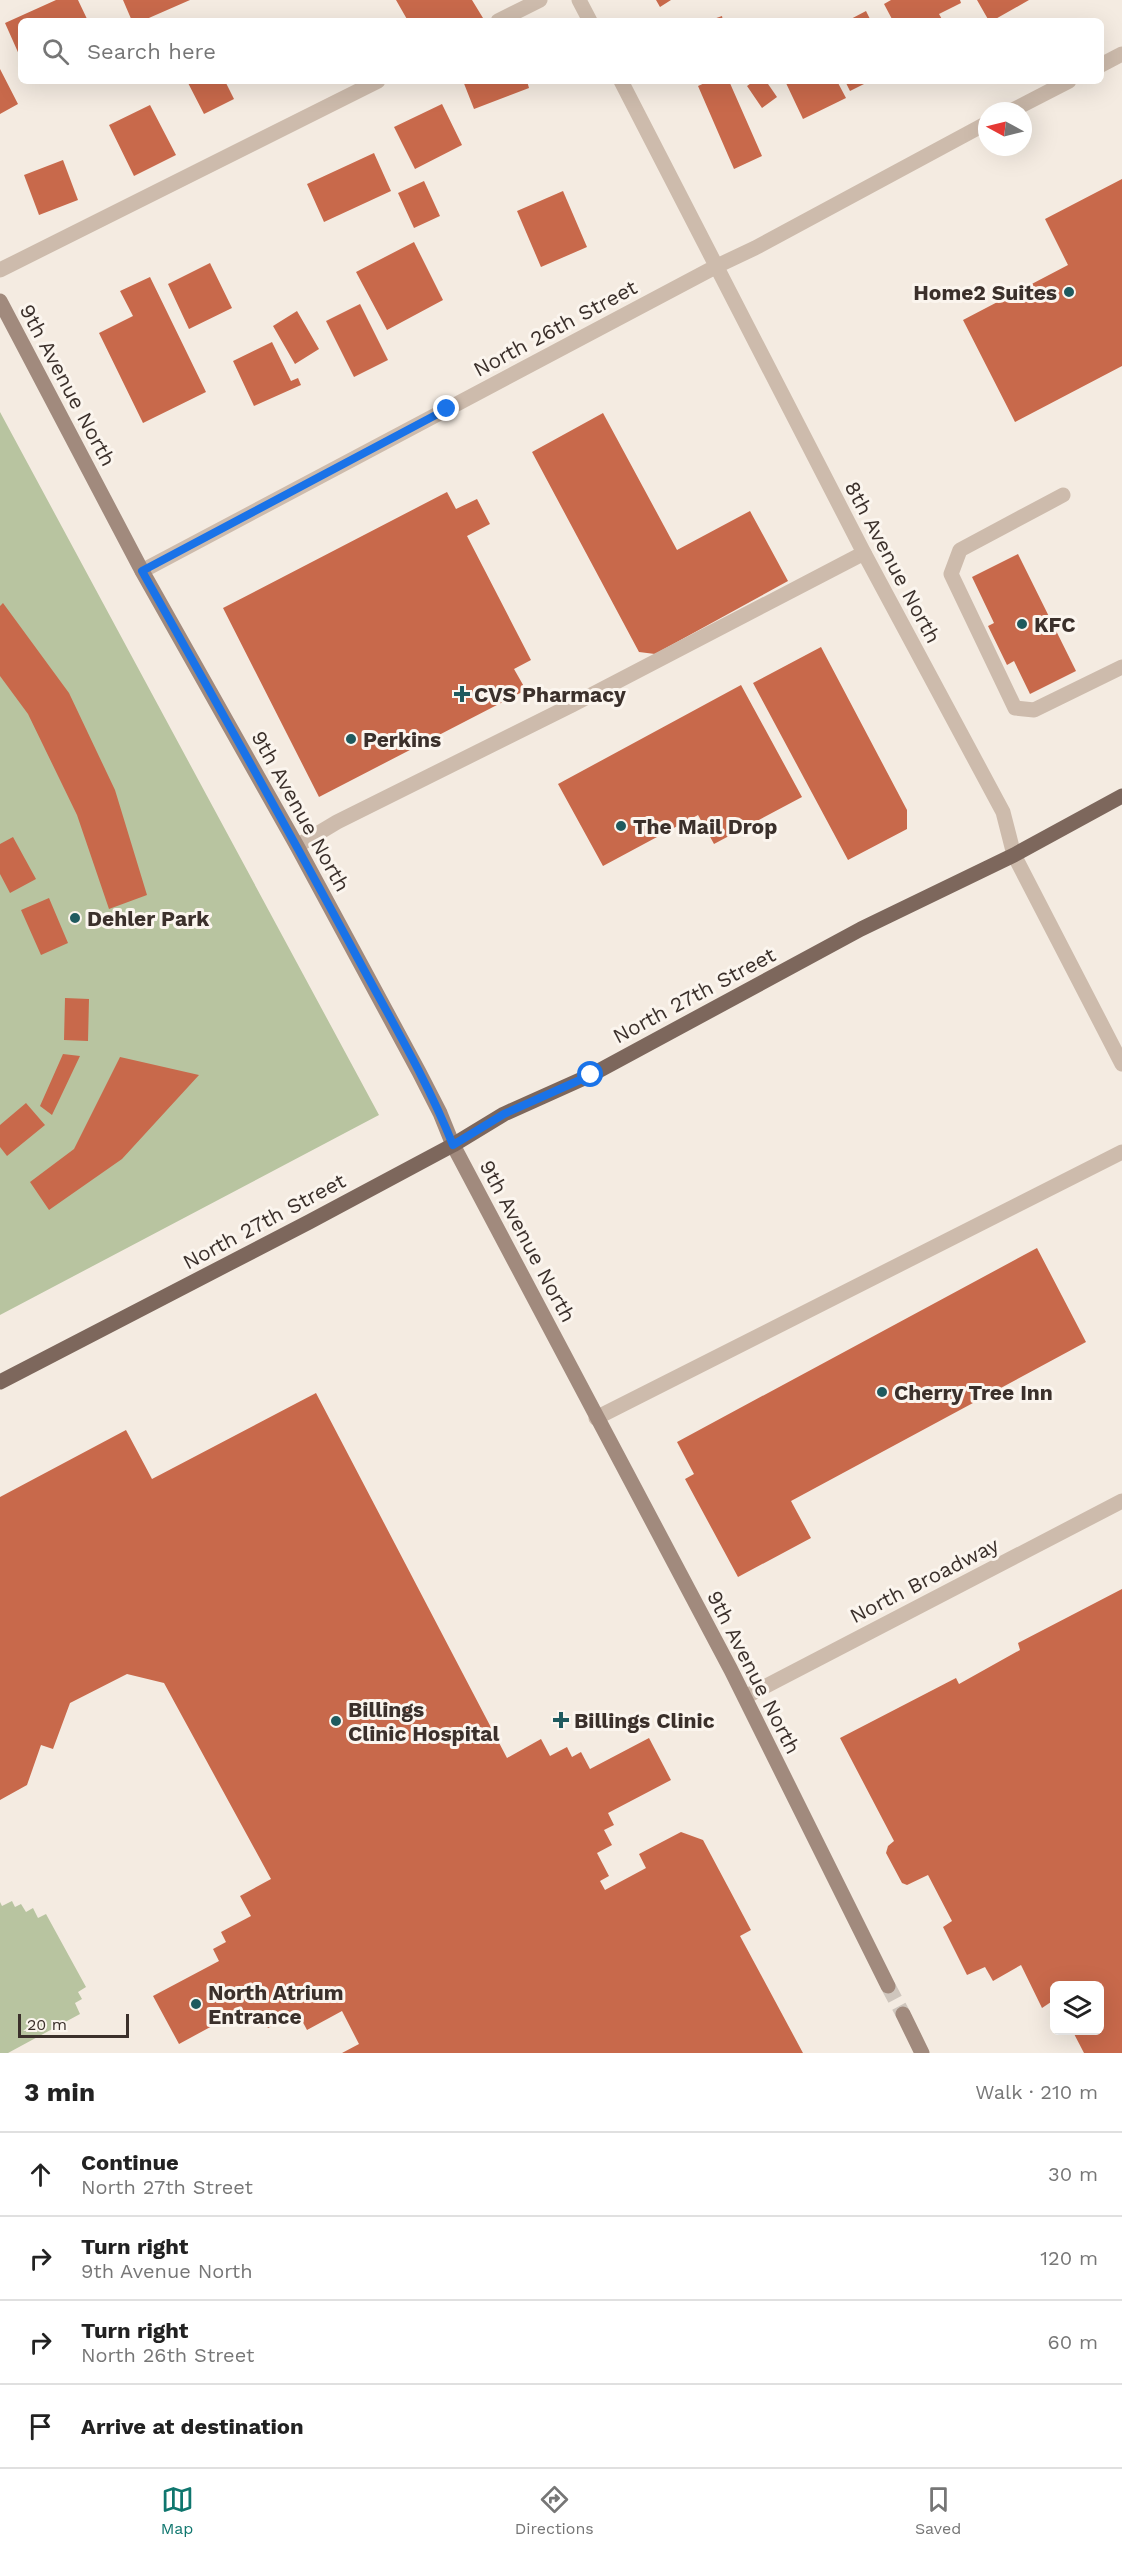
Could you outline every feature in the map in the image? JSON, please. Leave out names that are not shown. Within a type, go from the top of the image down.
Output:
[{"type":"main road","name":"North 27th Street","points":[[0,1382],[309,1222],[453,1145],[504,1114],[591,1075],[861,929],[1014,855],[1122,796]]},
{"type":"street","points":[[504,18],[540,0]]},
{"type":"street","points":[[579,0],[588,18]]},
{"type":"street","points":[[1104,63],[1122,54]]},
{"type":"street","points":[[0,270],[372,84]]},
{"type":"street","name":"8th Avenue North","points":[[623,84],[864,553],[1003,812],[1014,855],[1122,1064]]},
{"type":"street","points":[[1028,102],[1063,84]]},
{"type":"street","name":"North 26th Street","points":[[142,571],[978,128]]},
{"type":"street","name":"9th Avenue North","points":[[0,301],[142,571],[297,846],[419,1072],[453,1145],[568,1358],[596,1418],[745,1697],[888,1986]]},
{"type":"street","points":[[1063,495],[960,550],[951,574],[1015,708],[1034,710],[1122,667]]},
{"type":"street","points":[[297,846],[337,822],[572,705],[864,553]]},
{"type":"street","points":[[596,1418],[1122,1152]]},
{"type":"street","name":"North Broadway","points":[[745,1697],[1122,1501]]},
{"type":"street","points":[[903,2014],[922,2053]]},
{"type":"green space","points":[[0,412],[379,1115],[0,1315]]},
{"type":"green space","points":[[12,1901],[15,1907],[21,1904],[26,1912],[33,1908],[38,1918],[46,1914],[86,1987],[78,1992],[82,1999],[75,2003],[80,2014],[8,2053],[0,2053],[0,1902],[2,1906]]},
{"type":"building","points":[[56,0],[78,0],[87,18],[18,18],[18,52],[5,23]]},
{"type":"building","points":[[123,0],[190,0],[149,18],[131,18]]},
{"type":"building","points":[[396,0],[472,0],[483,18],[406,18]]},
{"type":"building","points":[[656,0],[671,0],[660,7]]},
{"type":"building","points":[[891,0],[960,0],[961,3],[939,14],[941,18],[891,18],[884,4]]},
{"type":"building","points":[[977,0],[1029,0],[997,18],[987,18]]},
{"type":"building","points":[[866,11],[870,18],[853,18]]},
{"type":"building","points":[[0,69],[18,104],[0,114]]},
{"type":"building","points":[[189,84],[226,84],[234,99],[204,114]]},
{"type":"building","points":[[464,84],[528,84],[529,88],[474,109]]},
{"type":"building","points":[[730,84],[762,156],[734,169],[698,86]]},
{"type":"building","points":[[768,84],[777,97],[762,108],[747,86]]},
{"type":"building","points":[[786,84],[839,84],[846,98],[803,119]]},
{"type":"building","points":[[846,84],[864,84],[850,91]]},
{"type":"building","points":[[442,104],[462,145],[415,169],[394,127]]},
{"type":"building","points":[[150,105],[176,155],[134,176],[109,125]]},
{"type":"building","points":[[374,153],[391,191],[324,222],[307,184]]},
{"type":"building","points":[[63,160],[78,200],[39,215],[24,175]]},
{"type":"building","name":"Home2 Suites","points":[[1122,179],[1122,366],[1015,422],[963,320],[1068,265],[1045,219]]},
{"type":"building","points":[[424,181],[440,216],[414,228],[398,193]]},
{"type":"building","points":[[563,191],[587,247],[541,267],[517,211]]},
{"type":"building","points":[[414,242],[443,300],[387,330],[356,272]]},
{"type":"building","points":[[210,263],[232,308],[189,329],[168,284]]},
{"type":"building","points":[[150,277],[206,392],[143,423],[99,333],[133,316],[120,291]]},
{"type":"building","points":[[360,304],[388,360],[354,377],[326,321]]},
{"type":"building","points":[[297,311],[319,349],[295,364],[273,326]]},
{"type":"building","points":[[272,342],[291,381],[298,378],[301,385],[254,406],[233,361]]},
{"type":"building","points":[[603,413],[677,550],[750,511],[788,581],[655,654],[639,652],[532,452]]},
{"type":"building","points":[[447,492],[456,509],[477,499],[490,524],[467,536],[531,660],[514,669],[526,690],[319,797],[223,608]]},
{"type":"building","name":"KFC","points":[[1018,554],[1076,671],[1030,694],[1014,661],[1007,665],[988,626],[994,623],[972,577]]},
{"type":"building","points":[[3,603],[69,693],[115,790],[147,895],[109,909],[77,815],[28,714],[0,676],[0,606]]},
{"type":"building","points":[[821,647],[907,810],[907,829],[848,860],[753,683]]},
{"type":"building","points":[[741,685],[802,797],[714,844],[698,815],[603,866],[558,784]]},
{"type":"building","points":[[13,837],[36,879],[10,893],[0,874],[0,844]]},
{"type":"building","points":[[49,898],[68,943],[41,955],[21,910]]},
{"type":"building","points":[[65,998],[89,999],[88,1041],[64,1040]]},
{"type":"building","points":[[63,1054],[80,1056],[52,1115],[40,1106]]},
{"type":"building","points":[[120,1057],[199,1075],[122,1159],[49,1210],[30,1182],[74,1149]]},
{"type":"building","points":[[26,1103],[45,1125],[7,1156],[0,1147],[0,1125]]},
{"type":"building","name":"Cherry Tree Inn","points":[[1037,1248],[1086,1342],[791,1501],[811,1538],[738,1577],[685,1479],[694,1474],[677,1442]]},
{"type":"building","name":"Billings Clinic Hospital","points":[[316,1393],[507,1758],[541,1739],[550,1756],[567,1747],[572,1757],[581,1752],[590,1769],[649,1738],[671,1780],[608,1813],[614,1825],[604,1830],[612,1845],[597,1853],[609,1876],[600,1881],[605,1890],[646,1868],[639,1854],[681,1832],[703,1840],[751,1930],[740,1936],[803,2053],[342,2053],[359,2044],[342,2011],[307,2030],[298,2013],[268,2028],[261,2015],[244,2024],[238,2012],[179,2044],[153,1996],[219,1961],[213,1949],[226,1942],[221,1932],[251,1916],[240,1896],[271,1879],[164,1683],[127,1674],[70,1703],[53,1749],[41,1745],[27,1785],[0,1800],[0,1497],[126,1430],[152,1479]]},
{"type":"building","points":[[1122,1589],[1122,2053],[1084,2053],[1075,2035],[1104,2035],[1104,1981],[1050,1981],[1050,2003],[1042,2008],[1021,1965],[993,1981],[985,1967],[967,1975],[943,1927],[952,1921],[928,1875],[907,1885],[902,1883],[886,1853],[888,1846],[894,1841],[840,1738],[956,1678],[959,1684],[1020,1650],[1018,1643]]},
{"type":"tunnel","points":[[888,1986],[903,2014]]},
{"type":"place","name":"Home2 Suites","points":[[1069,292]]},
{"type":"place","name":"KFC","points":[[1022,624]]},
{"type":"place","name":"CVS Pharmacy","points":[[462,694]]},
{"type":"place","name":"Perkins","points":[[351,739]]},
{"type":"place","name":"The Mail Drop","points":[[621,826]]},
{"type":"place","name":"Dehler Park","points":[[75,918]]},
{"type":"place","name":"Cherry Tree Inn","points":[[882,1392]]},
{"type":"place","name":"Billings Clinic","points":[[561,1720]]},
{"type":"place","name":"Billings Clinic Hospital","points":[[336,1721]]},
{"type":"place","name":"North Atrium Entrance","points":[[196,2004]]},
{"type":"route","points":[[447,409],[142,571],[297,846],[419,1072],[453,1145],[504,1114],[591,1075]]}]
